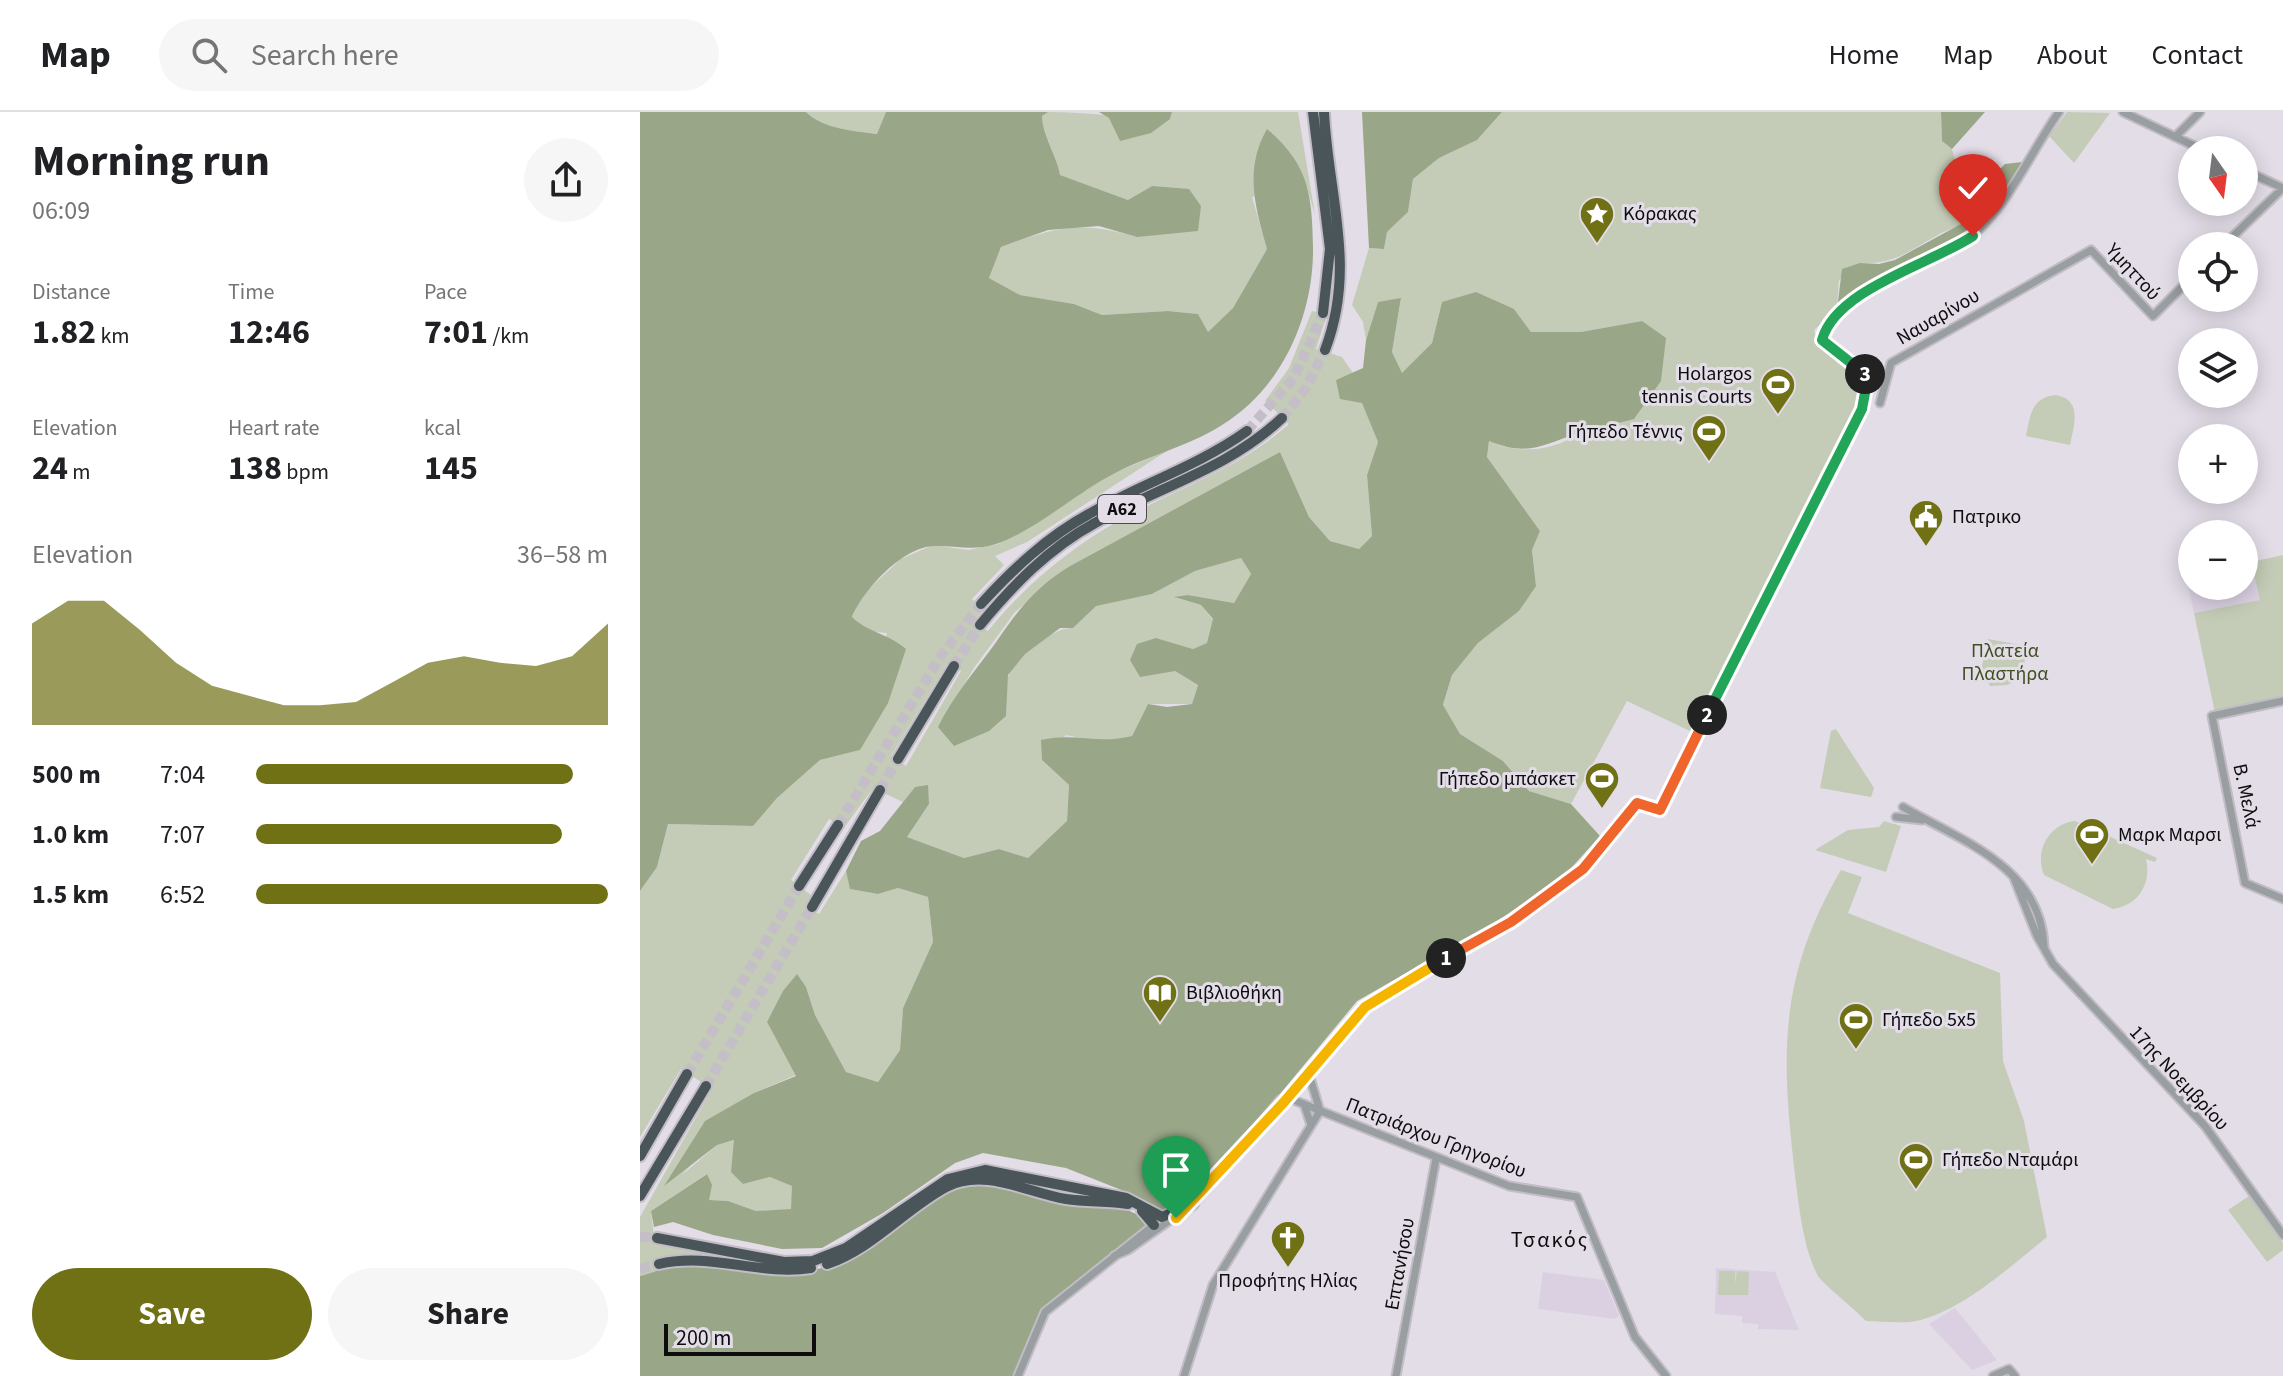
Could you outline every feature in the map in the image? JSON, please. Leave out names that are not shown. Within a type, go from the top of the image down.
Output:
[{"type":"highway","points":[[1311,112],[1330,249],[1323,313]]},
{"type":"highway","points":[[1324,112],[1342,271],[1338,309],[1325,350]]},
{"type":"highway","name":"Α62","points":[[980,625],[1015,585],[1067,539],[1099,520],[1226,460],[1282,418]]},
{"type":"highway","name":"Α62","points":[[981,604],[1014,569],[1060,532],[1117,499],[1217,451],[1247,431]]},
{"type":"highway","points":[[898,759],[954,666]]},
{"type":"highway","points":[[812,907],[880,790]]},
{"type":"highway","points":[[799,886],[838,825]]},
{"type":"highway","points":[[640,1156],[687,1074]]},
{"type":"highway","points":[[640,1196],[706,1086]]},
{"type":"highway","points":[[657,1238],[784,1262],[813,1261],[846,1248],[942,1182],[976,1170],[1012,1172],[1134,1200],[1156,1222]]},
{"type":"highway","points":[[659,1264],[702,1258],[783,1269],[823,1265],[853,1252],[946,1187],[973,1179],[1063,1198],[1131,1204],[1156,1222]]},
{"type":"highway","points":[[1156,1222],[1193,1204]]},
{"type":"street","points":[[1018,1376],[1045,1312],[1156,1222],[1193,1204],[1369,1003],[1511,922],[1559,889],[1593,858],[1637,803],[1660,810],[1863,406],[1866,374],[1824,343],[1827,327],[1855,298],[1953,249],[1979,231],[2059,112]]},
{"type":"street","points":[[2123,112],[2178,138]]},
{"type":"street","points":[[2175,137],[2200,112]]},
{"type":"street","points":[[2237,232],[2283,188],[2258,176]]},
{"type":"street","name":"Υμηττού","points":[[2091,250],[2153,316],[2178,291]]},
{"type":"street","name":"Ναυαρίνου","points":[[1863,406],[1880,400],[1888,368],[2091,250]]},
{"type":"street","name":"Β. Μελά","points":[[2283,701],[2212,716],[2245,883],[2283,899]]},
{"type":"street","name":"17ης Νοεμβρίου","points":[[1903,807],[1977,846],[2014,878],[2044,948],[2075,991],[2205,1126],[2283,1235]]},
{"type":"street","name":"17ης Νοεμβρίου","points":[[1896,817],[1924,820]]},
{"type":"street","points":[[1184,1376],[1213,1285],[1320,1111],[1308,1071]]},
{"type":"street","name":"Πατριάρχου Γρηγορίου","points":[[1286,1097],[1509,1186],[1577,1197],[1635,1337],[1666,1376]]},
{"type":"street","points":[[1304,1104],[1311,1125]]},
{"type":"street","name":"Επτανήσου","points":[[1396,1376],[1436,1159]]},
{"type":"street","points":[[1993,1376],[2010,1373]]},
{"type":"shaded area","points":[[2258,592],[2260,600],[2194,613],[2191,600],[2258,600]]},
{"type":"shaded area","points":[[1716,1268],[1775,1272],[1799,1330],[1758,1329],[1758,1324],[1742,1323],[1742,1316],[1715,1314]]},
{"type":"shaded area","points":[[1543,1272],[1604,1280],[1619,1316],[1615,1319],[1538,1309]]},
{"type":"shaded area","points":[[1955,1308],[1997,1360],[1972,1370],[1929,1324]]},
{"type":"green space","points":[[640,112],[806,112],[830,126],[877,134],[886,112],[1048,112],[1042,116],[1043,124],[1060,175],[1128,200],[1152,186],[1189,189],[1201,206],[1198,231],[1137,237],[1099,226],[1048,230],[1001,247],[989,278],[1020,295],[1074,304],[1102,315],[1168,311],[1198,314],[1208,332],[1233,308],[1267,249],[1256,203],[1254,173],[1260,144],[1267,129],[1300,168],[1309,196],[1313,247],[1308,297],[1291,346],[1263,390],[1244,409],[1208,433],[1106,478],[1010,538],[981,547],[924,548],[898,561],[865,594],[852,617],[906,649],[888,703],[860,750],[820,760],[777,798],[753,826],[668,824],[657,867],[640,891]]},
{"type":"green space","points":[[806,112],[886,112],[878,134],[830,126]]},
{"type":"green space","points":[[1048,112],[1170,119],[1172,112],[1298,112],[1315,215],[1307,187],[1252,197],[1267,249],[1233,308],[1208,332],[1198,314],[1168,311],[1102,315],[1074,304],[1020,295],[989,278],[1001,247],[1068,228],[1099,229],[1137,237],[1152,186],[1128,200],[1059,175],[1043,124],[1042,116]]},
{"type":"green space","points":[[1099,112],[1172,112],[1170,119],[1151,133],[1120,141],[1109,118]]},
{"type":"green space","points":[[1362,112],[1502,112],[1477,140],[1439,158],[1413,179],[1408,212],[1387,232],[1384,249],[1369,248]]},
{"type":"green space","points":[[1502,112],[1941,112],[1942,141],[1952,149],[1966,206],[1962,224],[1892,259],[1860,263],[1839,280],[1837,310],[1814,330],[1818,348],[1820,346],[1861,378],[1858,401],[1692,732],[1627,701],[1571,804],[1529,791],[1503,761],[1460,734],[1443,706],[1452,675],[1478,643],[1519,611],[1536,585],[1532,550],[1540,531],[1487,457],[1489,441],[1511,448],[1534,449],[1556,445],[1577,434],[1642,321],[1581,332],[1531,332],[1514,309],[1442,302],[1432,343],[1402,374],[1392,352],[1401,299],[1378,302],[1366,340],[1363,322],[1352,305],[1369,248],[1384,249],[1387,232],[1408,212],[1413,179],[1439,158],[1477,140]]},
{"type":"green space","points":[[1941,112],[1985,112],[1952,149],[1942,141]]},
{"type":"green space","points":[[2067,112],[2110,113],[2074,163],[2049,136]]},
{"type":"green space","points":[[1953,160],[1989,180],[2005,164],[2022,162],[1994,210],[1973,234],[1940,255],[1870,288],[1837,310],[1842,269],[1860,263],[1879,264],[1895,260],[1961,224],[1966,206]]},
{"type":"green space","points":[[1476,292],[1514,309],[1531,332],[1581,332],[1642,321],[1666,338],[1661,381],[1634,419],[1535,448],[1514,448],[1489,441],[1487,457],[1540,531],[1532,550],[1536,586],[1519,611],[1478,643],[1452,675],[1443,705],[1460,734],[1503,761],[1529,791],[1571,804],[1600,836],[1563,877],[1491,925],[1357,1001],[1208,1181],[1188,1202],[1166,1215],[1134,1195],[1066,1168],[983,1153],[955,1163],[883,1213],[822,1248],[782,1249],[713,1235],[673,1222],[654,1227],[651,1211],[707,1174],[712,1185],[709,1200],[728,1201],[756,1211],[791,1209],[792,1186],[770,1177],[743,1184],[731,1172],[734,1140],[717,1145],[664,1186],[705,1121],[754,1093],[796,1076],[767,1022],[783,991],[797,974],[846,1072],[878,1082],[900,1050],[903,1008],[933,942],[928,897],[898,888],[878,894],[850,889],[846,871],[861,841],[880,831],[915,787],[928,785],[929,804],[907,837],[964,858],[999,849],[1028,858],[1067,821],[1069,785],[1042,760],[1041,740],[1132,736],[1148,704],[1167,707],[1192,704],[1198,685],[1175,671],[1140,677],[1130,660],[1137,644],[1156,638],[1193,649],[1207,643],[1213,619],[1201,605],[1174,597],[1188,595],[1234,603],[1251,574],[1241,558],[1195,571],[1152,594],[1096,606],[1073,628],[1060,628],[1025,654],[1008,675],[1006,716],[989,731],[954,746],[938,727],[960,691],[1024,605],[1040,588],[1070,566],[1280,452],[1309,517],[1330,541],[1359,549],[1372,536],[1367,475],[1378,442],[1362,403],[1340,399],[1336,380],[1363,368],[1366,340],[1378,302],[1401,298],[1392,352],[1402,373],[1432,343],[1442,302]]},
{"type":"green space","points":[[1312,311],[1327,315],[1316,349],[1342,357],[1353,373],[1336,380],[1362,402],[1378,442],[1367,475],[1372,536],[1359,549],[1330,541],[1309,517],[1280,452],[1070,566],[1015,612],[974,668],[939,727],[1006,716],[1008,677],[1018,661],[1055,632],[1073,628],[1096,605],[1152,594],[1195,571],[1241,558],[1251,574],[1234,603],[1188,595],[1176,598],[1201,605],[1213,620],[1208,643],[1193,649],[1156,638],[1175,671],[1198,685],[1192,704],[1148,704],[1132,736],[1107,743],[1066,735],[1042,760],[1069,785],[1067,822],[1028,858],[999,849],[964,858],[907,837],[929,804],[915,787],[903,802],[873,788],[844,828],[829,819],[791,880],[811,895],[805,906],[819,914],[846,871],[851,889],[878,894],[898,888],[928,897],[933,942],[903,1008],[900,1050],[878,1082],[846,1072],[815,1015],[806,987],[767,1022],[796,1075],[754,1093],[682,1175],[717,1145],[735,1140],[743,1184],[770,1177],[793,1186],[791,1210],[756,1211],[728,1201],[708,1200],[706,1174],[651,1211],[655,1245],[714,1252],[715,1255],[656,1259],[659,1271],[640,1276],[640,1217],[712,1089],[681,1069],[640,1137],[640,891],[657,867],[668,824],[753,826],[777,798],[820,760],[860,750],[887,633],[868,631],[852,617],[860,597],[901,559],[933,545],[968,550],[998,544],[1108,476],[1170,449],[1027,542],[995,556],[1004,565],[972,599],[983,609],[973,623],[988,631],[1033,583],[1086,541],[1124,518],[1251,453],[1289,424],[1265,401],[1289,368]],"holes":[[[947,664],[961,671],[906,766],[891,756]]]},
{"type":"green space","points":[[2055,395],[2064,397],[2073,407],[2070,445],[2026,436],[2036,404]]},
{"type":"green space","points":[[2283,555],[2283,698],[2215,713],[2194,613],[2260,600],[2258,560]]},
{"type":"green space","name":"Πλατεία Πλαστήρα","points":[[1988,639],[2027,646],[2022,678],[2007,685],[1990,686],[1981,671],[1985,651],[1982,649]]},
{"type":"green space","points":[[1836,729],[1874,788],[1871,797],[1820,788],[1831,731]]},
{"type":"green space","points":[[1884,821],[1901,826],[1886,872],[1815,850],[1848,830],[1879,827]]},
{"type":"green space","points":[[2075,821],[2157,858],[2155,862],[2146,859],[2145,885],[2130,903],[2113,909],[2044,875],[2041,857],[2046,840],[2058,827]]},
{"type":"green space","points":[[1841,870],[1862,877],[1848,913],[2000,973],[2003,1061],[2024,1121],[2047,1237],[1968,1298],[1916,1321],[1866,1321],[1826,1285],[1813,1265],[1800,1213],[1787,1092],[1789,1018],[1805,946]]},
{"type":"green space","points":[[972,1185],[1068,1204],[1123,1208],[1136,1214],[1148,1227],[1041,1314],[1013,1376],[640,1376],[640,1276],[691,1262],[800,1271],[834,1265],[942,1194]]},
{"type":"green space","points":[[2249,1196],[2283,1243],[2283,1250],[2267,1262],[2228,1210]]},
{"type":"green space","points":[[1719,1271],[1735,1271],[1735,1284],[1737,1271],[1749,1272],[1748,1295],[1718,1295]]},
{"type":"tunnel","points":[[1247,431],[1294,378],[1323,313]]},
{"type":"tunnel","points":[[1282,418],[1306,388],[1325,350]]},
{"type":"tunnel","points":[[838,825],[940,657],[981,604]]},
{"type":"tunnel","points":[[954,666],[980,625]]},
{"type":"tunnel","points":[[880,790],[898,759]]},
{"type":"tunnel","points":[[687,1074],[799,886]]},
{"type":"tunnel","points":[[706,1086],[812,907]]},
{"type":"tunnel","points":[[640,1237],[657,1238]]},
{"type":"tunnel","points":[[640,1269],[659,1264]]},
{"type":"place","name":"Κόρακας","points":[[1597,245]]},
{"type":"place","name":"Holargos tennis Courts","points":[[1778,416]]},
{"type":"place","name":"Γήπεδο Τέννις","points":[[1709,463]]},
{"type":"place","name":"Πατρικο","points":[[1926,548]]},
{"type":"place","name":"Γήπεδο μπάσκετ","points":[[1602,810]]},
{"type":"place","name":"Μαρκ Μαρσι","points":[[2092,866]]},
{"type":"place","name":"Βιβλιοθήκη","points":[[1160,1024]]},
{"type":"place","name":"Γήπεδο 5x5","points":[[1856,1051]]},
{"type":"place","name":"Γήπεδο Νταμάρι","points":[[1916,1191]]},
{"type":"place","name":"Προφήτης Ηλίας","points":[[1288,1269]]},
{"type":"district","name":"Τσακός","points":[[1550,1240]]},
{"type":"route","points":[[1176,1218],[1193,1204],[1369,1003],[1543,901],[1589,863],[1637,803],[1660,810],[1863,406],[1866,374],[1824,343],[1822,340],[1827,327],[1840,310],[1855,298],[1973,236]]}]
